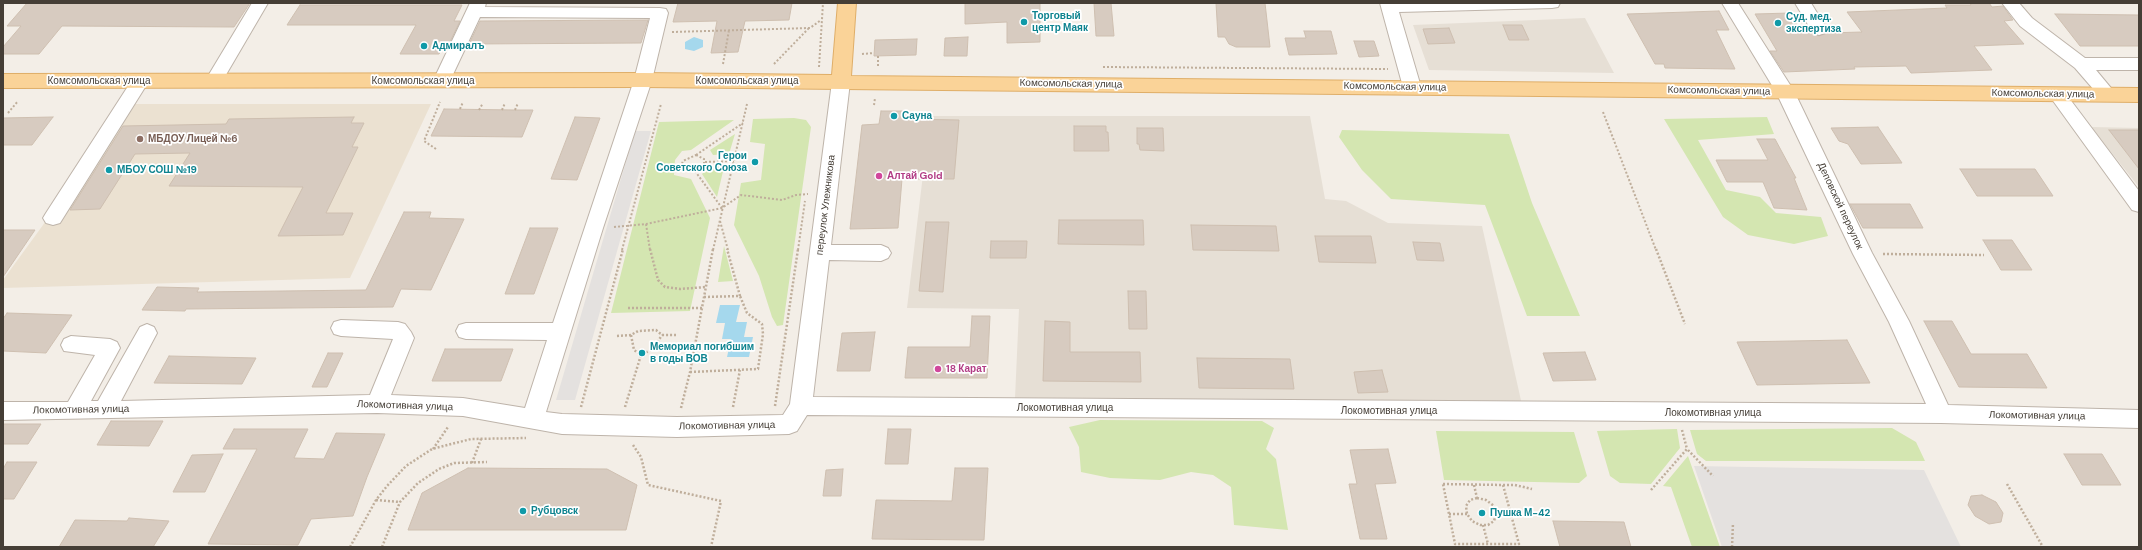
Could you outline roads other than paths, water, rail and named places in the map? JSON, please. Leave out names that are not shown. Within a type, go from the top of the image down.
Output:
[{"type":"main road","name":"переулок Улежникова","points":[[841,82],[845,52],[847,3]]},
{"type":"main road","name":"Комсомольская улица","points":[[3,81],[643,80],[841,82],[1409,78],[1785,91],[2139,95]]},
{"type":"street","points":[[214,81],[260,3]]},
{"type":"street","points":[[1409,78],[1388,5],[1552,3]]},
{"type":"street","name":"Деповской переулок","points":[[1730,3],[1785,91],[1863,254],[1899,321],[1941,414]]},
{"type":"street","points":[[1803,3],[1819,29]]},
{"type":"street","points":[[2010,3],[2026,22],[2081,64],[2108,94]]},
{"type":"street","points":[[442,81],[476,7],[660,13],[643,80],[560,332],[534,428]]},
{"type":"street","points":[[2081,64],[2139,64]]},
{"type":"street","points":[[53,218],[140,81]]},
{"type":"street","name":"переулок Улежникова","points":[[801,406],[841,82]]},
{"type":"street","points":[[2057,94],[2139,205]]},
{"type":"street","points":[[821,252],[881,253]]},
{"type":"street","points":[[341,328],[398,330],[404,338],[377,404]]},
{"type":"street","points":[[466,331],[560,332]]},
{"type":"street","points":[[104,410],[147,333]]},
{"type":"street","points":[[71,345],[110,348],[74,411]]},
{"type":"street","name":"Локомотивная улица","points":[[3,411],[74,411],[377,404],[464,407],[534,428],[562,424],[676,427],[789,424],[801,406],[1941,414],[2139,419]]},
{"type":"water","points":[[694,37],[703,40],[703,47],[694,51],[685,49],[685,42]]},
{"type":"water","points":[[720,305],[740,305],[736,322],[747,322],[744,337],[753,337],[749,357],[727,357],[731,339],[722,339],[725,323],[716,323]]},
{"type":"place","name":"Торговый центр Маяк","points":[[1024,22]]},
{"type":"place","name":"Суд. мед. экспертиза","points":[[1778,23]]},
{"type":"place","name":"Адмиралъ","points":[[424,46]]},
{"type":"place","name":"Сауна","points":[[894,116]]},
{"type":"place","name":"МБДОУ Лицей №6","points":[[140,139]]},
{"type":"place","name":"Герои Советского Союза","points":[[755,162]]},
{"type":"place","name":"МБОУ СОШ №19","points":[[109,170]]},
{"type":"place","name":"Алтай Gold","points":[[879,176]]},
{"type":"place","name":"Мемориал погибшим в годы ВОВ","points":[[642,353]]},
{"type":"place","name":"18 Карат","points":[[938,369]]},
{"type":"place","name":"Рубцовск","points":[[523,511]]},
{"type":"place","name":"Пушка М-42","points":[[1482,513]]}]
